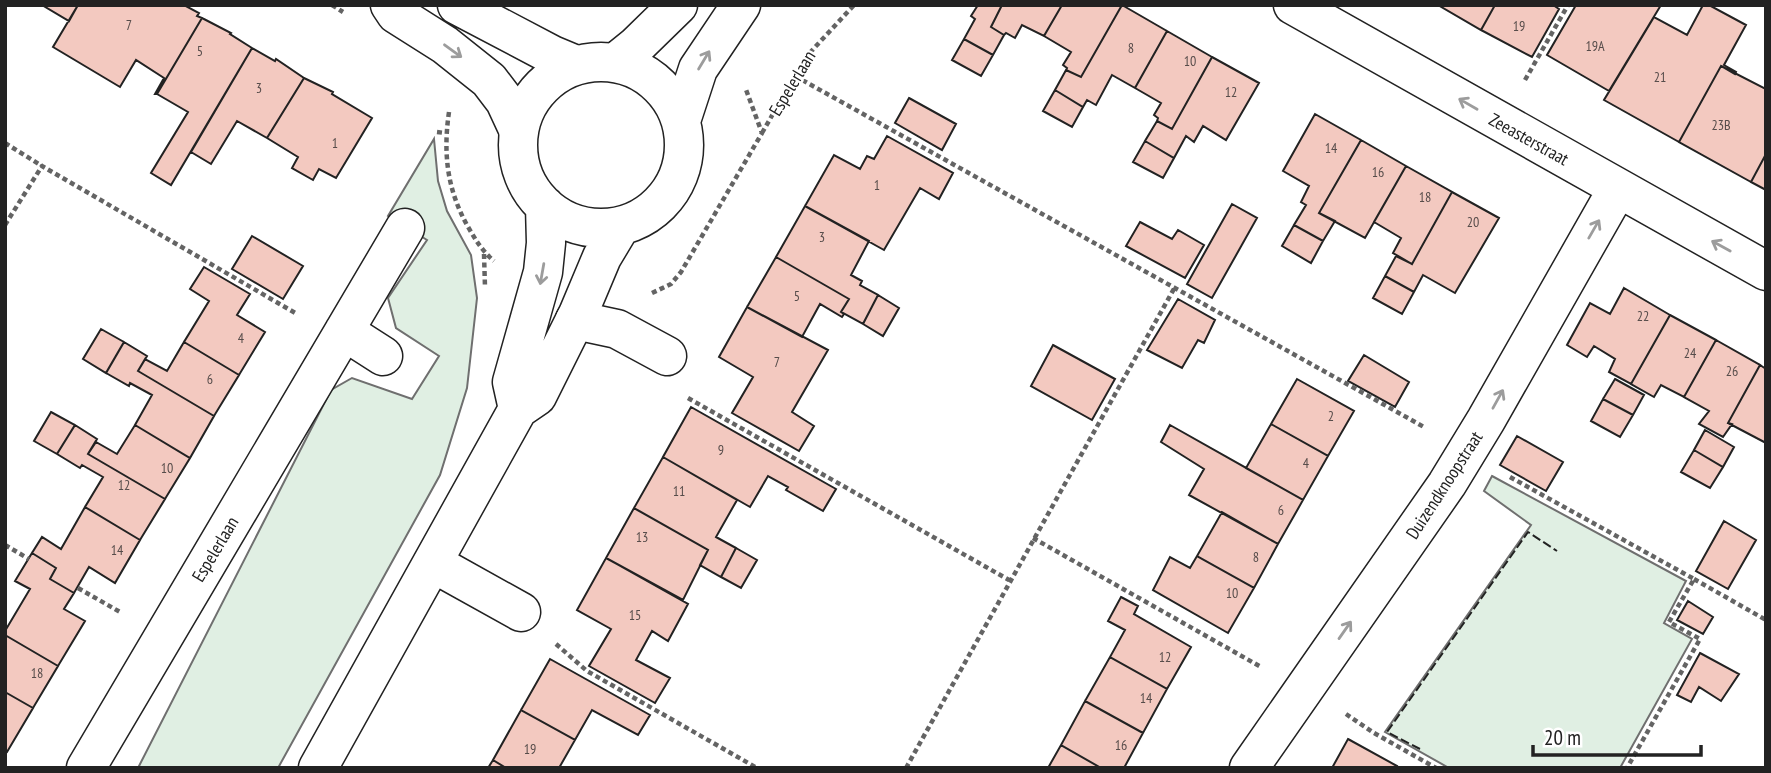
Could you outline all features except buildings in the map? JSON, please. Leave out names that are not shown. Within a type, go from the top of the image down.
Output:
[{"type":"street","points":[[390,5],[396,14],[445,45],[489,80],[505,101],[518,130]]},
{"type":"street","points":[[457,5],[576,65]]},
{"type":"street","points":[[615,63],[678,5]]},
{"type":"street","points":[[681,121],[698,69],[741,5]]},
{"type":"street","name":"Zeeasterstraat","points":[[1293,5],[1766,271]]},
{"type":"street","points":[[615,63],[636,69],[656,82],[671,100],[681,121],[684,143],[682,165],[674,186],[660,204],[642,218],[620,227],[600,229],[580,226],[561,218],[530,190],[521,171],[517,150],[518,130],[526,107],[538,89],[555,75],[576,65],[615,63]]},
{"type":"street","name":"Duizendknoopstraat","points":[[1249,768],[1447,484],[1618,188]]},
{"type":"street","points":[[519,409],[512,383],[543,272],[546,243],[545,206]]},
{"type":"street","points":[[318,768],[519,409],[537,396],[575,320],[602,257],[620,227]]},
{"type":"street","name":"Espelerlaan","points":[[86,768],[405,228]]},
{"type":"street","points":[[575,320],[618,329],[667,356]]},
{"type":"street","points":[[344,331],[383,356]]},
{"type":"street","points":[[433,563],[522,612]]},
{"type":"path","name":"Espelerlaan","points":[[643,298],[671,284],[681,272],[812,49],[854,5]]},
{"type":"path","points":[[1522,84],[1568,5]]},
{"type":"path","points":[[795,76],[1425,428]]},
{"type":"path","points":[[741,78],[762,133]]},
{"type":"path","points":[[437,132],[445,134],[447,173],[456,202],[484,253],[501,267]]},
{"type":"path","points":[[5,143],[301,316]]},
{"type":"path","points":[[5,225],[42,166]]},
{"type":"path","points":[[906,768],[1175,287]]},
{"type":"path","points":[[728,420],[1009,580]]},
{"type":"path","points":[[1507,475],[1766,620]]},
{"type":"path","points":[[1033,538],[1259,665]]},
{"type":"path","points":[[5,545],[29,559]]},
{"type":"path","points":[[1627,768],[1700,639],[1669,621],[1694,579]]},
{"type":"path","points":[[78,588],[125,615]]},
{"type":"path","points":[[586,671],[757,768]]},
{"type":"path","points":[[1340,710],[1374,733],[1436,768]]},
{"type":"green space","points":[[434,139],[438,181],[447,211],[471,255],[477,298],[467,388],[440,475],[278,768],[138,768],[331,390],[352,378],[412,399],[439,356],[396,328],[388,298],[427,240],[388,216]]},
{"type":"green space","points":[[1492,476],[1686,581],[1664,623],[1692,639],[1620,768],[1449,768],[1385,732],[1531,525],[1484,491]]},
{"type":"fence","points":[[1420,749],[1387,732],[1528,532],[1557,551]]}]
